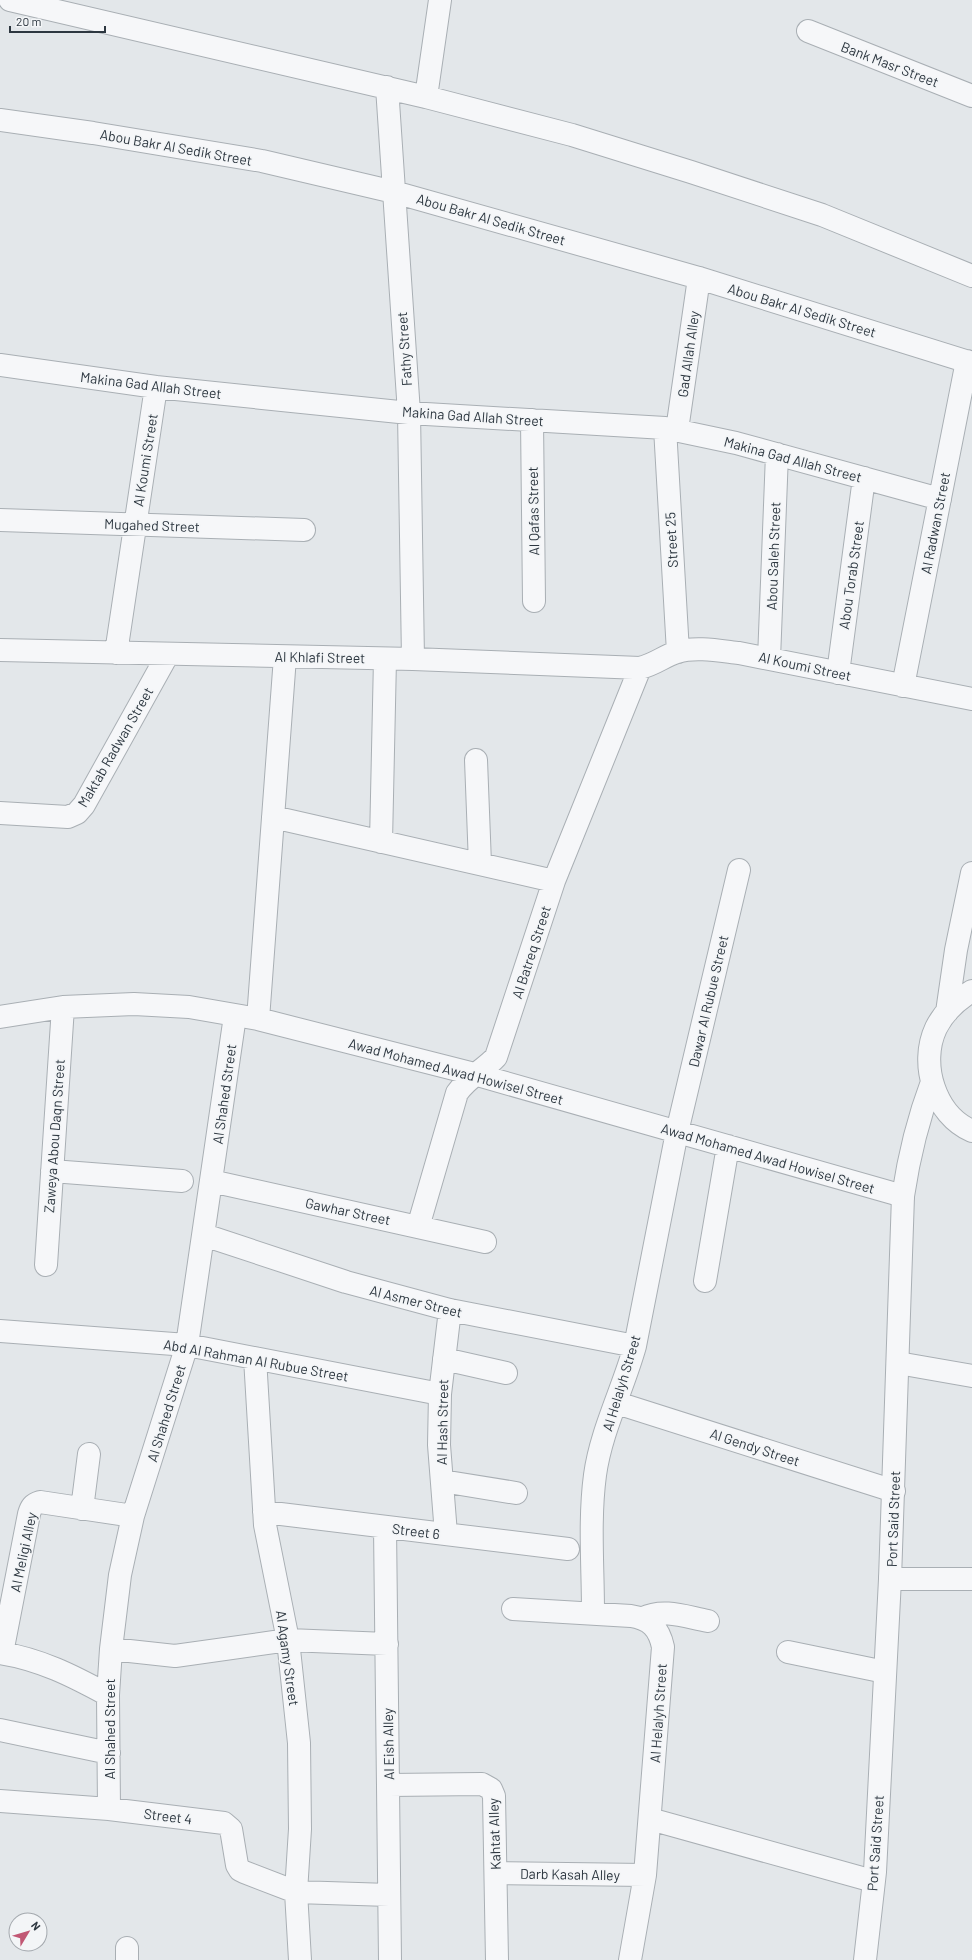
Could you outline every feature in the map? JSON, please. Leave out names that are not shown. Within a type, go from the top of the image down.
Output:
[{"type":"street","points":[[10,0],[81,8],[572,135],[822,215],[972,276]]},
{"type":"street","points":[[426,97],[440,0]]},
{"type":"street","name":"Bank Masr Street","points":[[808,31],[972,96]]},
{"type":"street","name":"Fathy Street","points":[[387,88],[409,413],[412,659]]},
{"type":"street","name":"Abou Bakr Al Sedik Street","points":[[0,120],[93,133],[262,161],[394,192],[699,278],[970,362]]},
{"type":"street","name":"Gad Allah Alley","points":[[671,429],[699,278]]},
{"type":"street","name":"Al Radwan Street","points":[[903,686],[940,499],[970,362]]},
{"type":"street","name":"Makina Gad Allah Street","points":[[0,365],[156,387],[409,413],[671,429],[736,443],[940,499]]},
{"type":"street","name":"Al Koumi Street","points":[[116,652],[156,387]]},
{"type":"street","name":"Al Qafas Street","points":[[532,420],[534,601]]},
{"type":"street","name":"Street 25","points":[[671,429],[678,652]]},
{"type":"street","name":"Abou Saleh Street","points":[[769,658],[777,454]]},
{"type":"street","name":"Abou Torab Street","points":[[838,673],[864,478]]},
{"type":"street","name":"Mugahed Street","points":[[0,520],[304,530]]},
{"type":"street","name":"Al Koumi Street","points":[[640,668],[654,664],[678,652],[709,649],[740,652],[972,699]]},
{"type":"street","name":"Al Khlafi Street","points":[[0,650],[412,659],[640,668]]},
{"type":"street","name":"Maktab Radwan Street","points":[[0,813],[68,817],[77,813],[84,805],[168,654]]},
{"type":"street","points":[[258,1019],[285,657]]},
{"type":"street","points":[[381,842],[385,659]]},
{"type":"street","name":"Al Batreq Street","points":[[418,1227],[457,1093],[474,1074],[487,1067],[496,1057],[554,881],[640,668]]},
{"type":"street","points":[[476,760],[480,864]]},
{"type":"street","points":[[273,817],[554,881]]},
{"type":"street","name":"Dawar Al Rubue Street","points":[[677,1132],[739,870]]},
{"type":"street","points":[[947,1012],[956,950],[972,873]]},
{"type":"street","points":[[972,991],[960,998],[947,1012],[936,1029],[930,1048],[929,1064],[932,1082],[939,1101],[952,1117],[972,1131]]},
{"type":"street","name":"Awad Mohamed Awad Howisel Street","points":[[0,1017],[63,1007],[134,1004],[181,1006],[258,1019],[474,1074],[903,1196]]},
{"type":"street","name":"Zaweya Abou Daqn Street","points":[[46,1265],[63,1007]]},
{"type":"street","name":"Al Shahed Street","points":[[109,1809],[108,1695],[111,1649],[120,1575],[133,1516],[187,1345],[235,1016]]},
{"type":"street","name":"Port Said Street","points":[[865,1960],[874,1881],[890,1579],[903,1196],[910,1150],[920,1115],[932,1082]]},
{"type":"street","name":"Al Helalyh Street","points":[[593,1612],[592,1513],[595,1474],[602,1444],[617,1403],[634,1346],[677,1132]]},
{"type":"street","points":[[706,1281],[728,1146]]},
{"type":"street","points":[[52,1171],[182,1181]]},
{"type":"street","name":"Gawhar Street","points":[[211,1181],[485,1242]]},
{"type":"street","name":"Al Asmer Street","points":[[204,1236],[346,1282],[450,1310],[634,1346]]},
{"type":"street","name":"Al Hash Street","points":[[446,1534],[439,1445],[440,1394],[450,1310]]},
{"type":"street","name":"Abd Al Rahman Al Rubue Street","points":[[0,1331],[187,1345],[440,1394]]},
{"type":"street","name":"Al Agamy Street","points":[[255,1358],[265,1525],[288,1640],[299,1743],[300,1829],[296,1892],[300,1960]]},
{"type":"street","points":[[444,1359],[506,1373]]},
{"type":"street","points":[[898,1363],[972,1376]]},
{"type":"street","name":"Al Gendy Street","points":[[617,1403],[894,1491]]},
{"type":"street","points":[[82,1509],[89,1454]]},
{"type":"street","points":[[442,1481],[516,1493]]},
{"type":"street","name":"Al Meligi Alley","points":[[1,1653],[31,1508],[40,1502],[133,1516]]},
{"type":"street","name":"Street 6","points":[[264,1512],[568,1550]]},
{"type":"street","name":"Al Eish Alley","points":[[385,1527],[390,1960]]},
{"type":"street","points":[[890,1579],[972,1582]]},
{"type":"street","points":[[513,1609],[593,1612],[643,1618],[664,1612],[708,1621]]},
{"type":"street","name":"Al Helalyh Street","points":[[630,1960],[645,1875],[663,1647],[660,1635],[653,1625],[643,1618]]},
{"type":"street","points":[[111,1649],[175,1656],[288,1640],[387,1644]]},
{"type":"street","points":[[788,1652],[885,1672]]},
{"type":"street","points":[[1,1653],[39,1662],[68,1674],[108,1695]]},
{"type":"street","points":[[0,1730],[108,1753]]},
{"type":"street","name":"Kahtat Alley","points":[[388,1785],[482,1784],[489,1786],[494,1796],[497,1960]]},
{"type":"street","name":"Street 4","points":[[0,1801],[109,1809],[224,1823],[231,1829],[240,1870],[296,1892]]},
{"type":"street","points":[[650,1819],[874,1881]]},
{"type":"street","name":"Darb Kasah Alley","points":[[496,1873],[645,1875]]},
{"type":"street","points":[[296,1892],[389,1895]]}]
